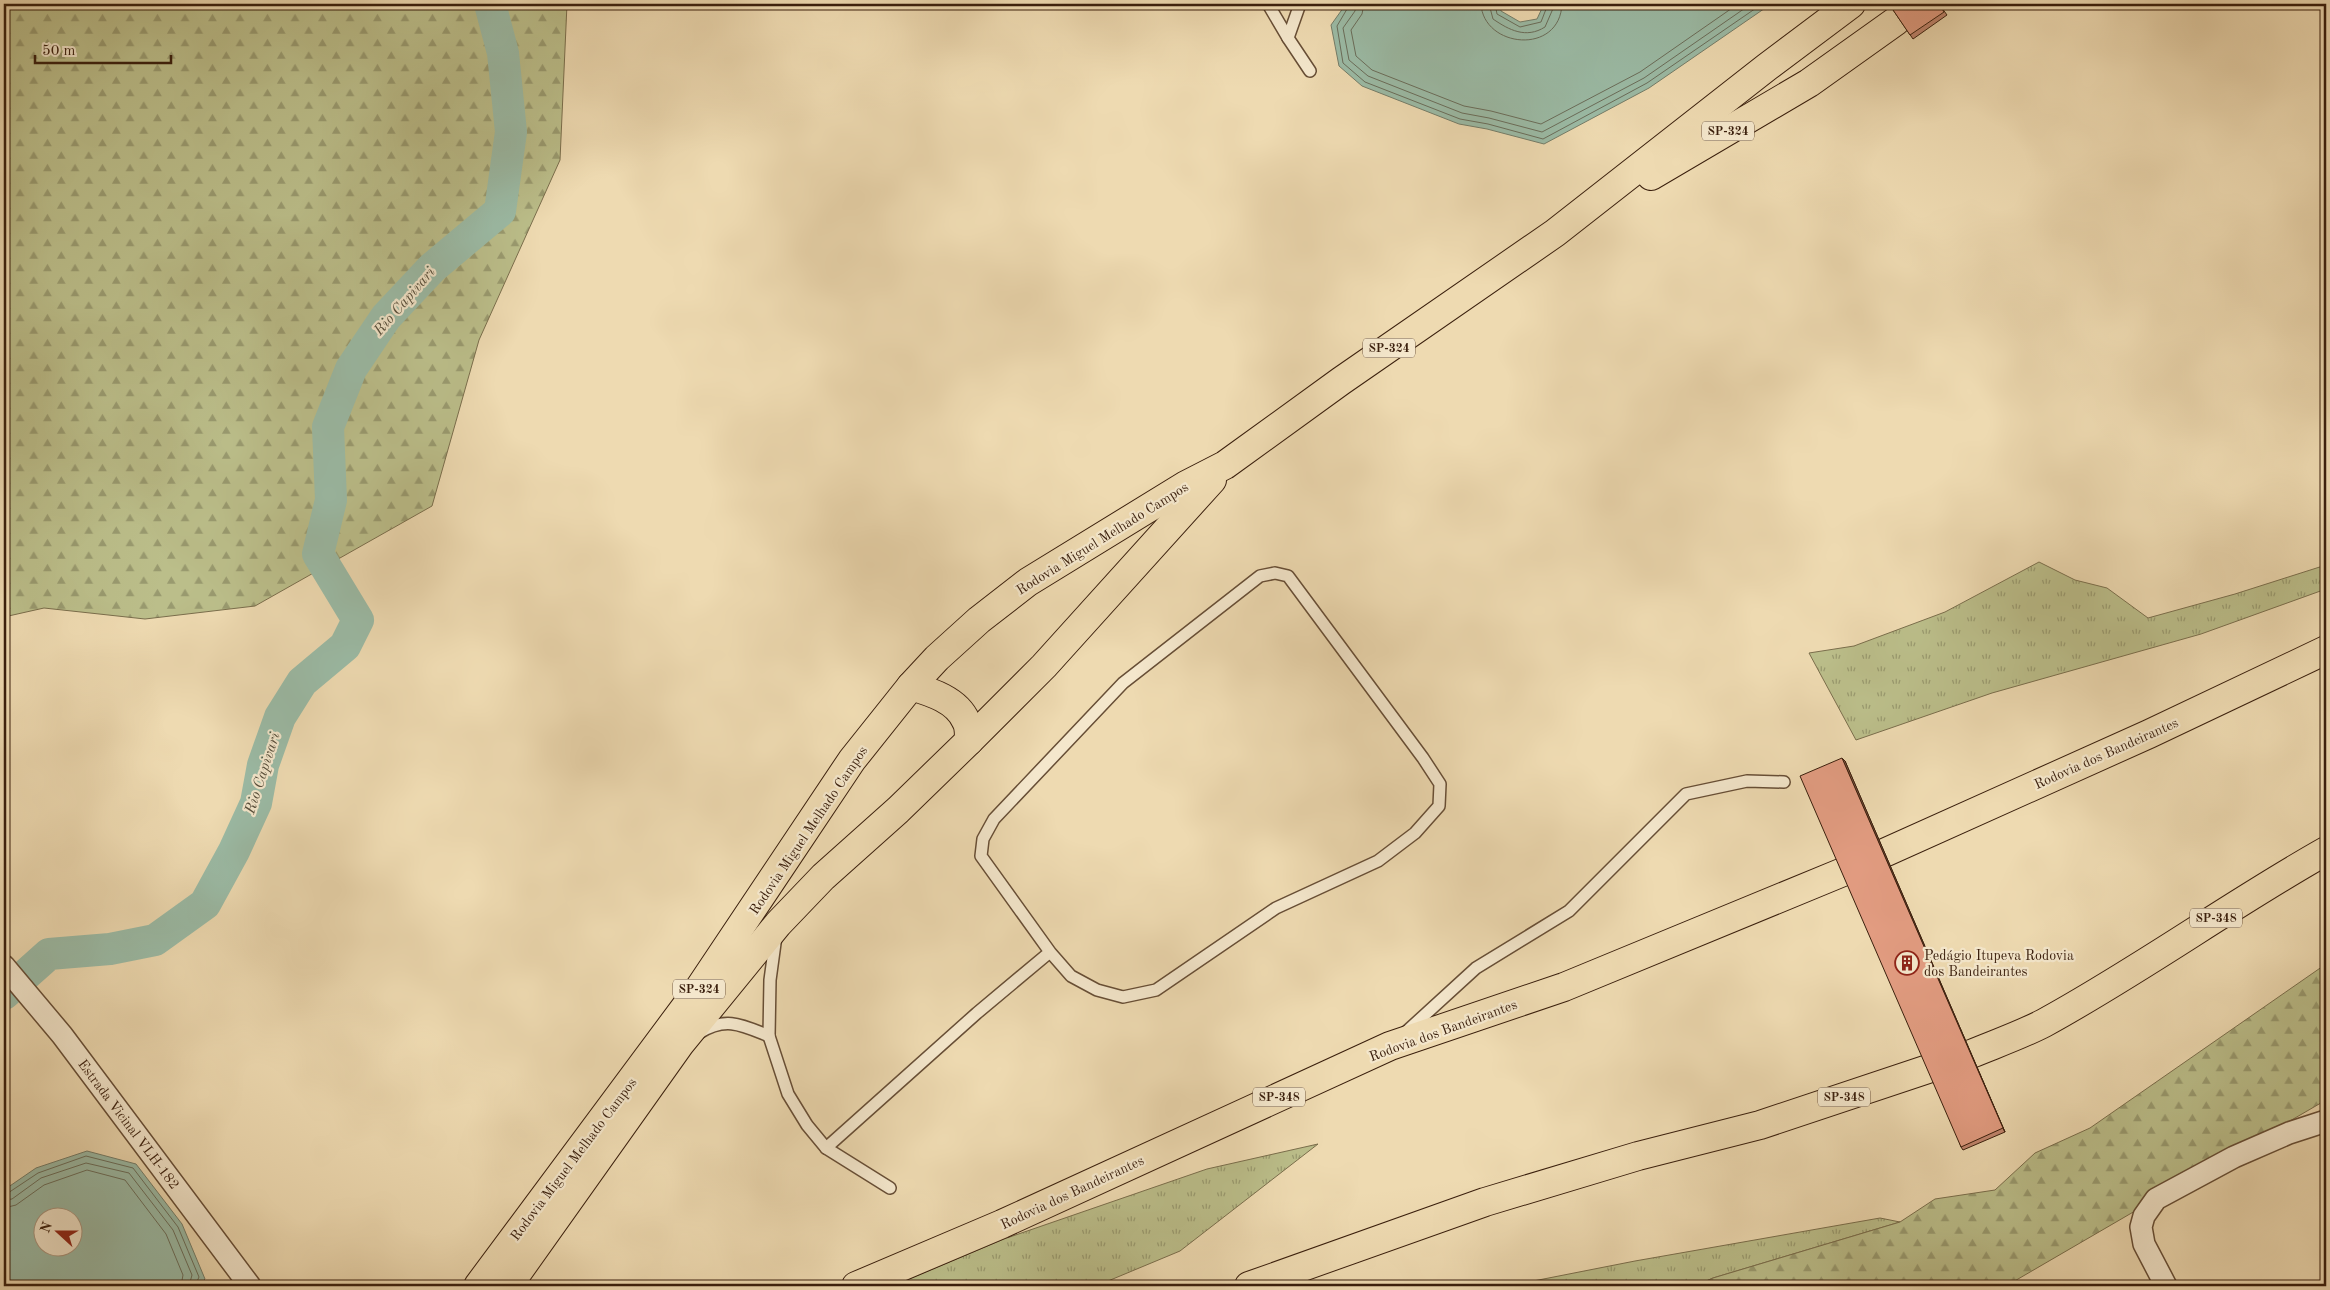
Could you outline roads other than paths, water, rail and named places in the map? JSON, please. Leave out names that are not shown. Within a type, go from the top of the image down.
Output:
[{"type":"highway","name":"Rodovia Miguel Melhado Campos","points":[[478,1286],[698,990],[852,760],[910,686],[937,658],[979,620],[1028,582],[1186,485],[1225,466],[1555,233],[1766,67],[1851,4]]},
{"type":"highway","name":"Rodovia Miguel Melhado Campos","points":[[1555,233],[1809,83],[1896,22]]},
{"type":"highway","name":"Rodovia Miguel Melhado Campos","points":[[508,1286],[680,1044],[778,924],[823,877],[898,810],[1044,666],[1225,466]]},
{"type":"highway","name":"Rodovia dos Bandeirantes","points":[[1884,853],[2149,734],[2326,650]]},
{"type":"highway","points":[[910,686],[930,692],[959,710],[967,722],[969,741]]},
{"type":"highway","name":"SP-348","points":[[1971,1054],[2043,1024],[2144,964],[2287,873],[2326,851]]},
{"type":"highway","name":"Rodovia dos Bandeirantes","points":[[856,1286],[1002,1224],[1390,1046],[1564,988],[1843,872]]},
{"type":"highway","name":"SP-348","points":[[1249,1286],[1485,1202],[1638,1156],[1760,1126],[1928,1069]]},
{"type":"street","name":"Estrada Vicinal VLH-182","points":[[4,966],[62,1035],[250,1286]]},
{"type":"street","points":[[2166,1286],[2144,1244],[2141,1228],[2144,1216],[2156,1198],[2234,1157],[2289,1133],[2326,1121]]},
{"type":"lane","points":[[1268,4],[1310,71]]},
{"type":"lane","points":[[1288,38],[1300,4]]},
{"type":"lane","points":[[1275,573],[1288,576],[1423,758],[1440,784],[1438,806],[1415,833],[1378,861],[1276,908],[1156,990],[1123,997],[1096,990],[1071,976],[1050,952],[982,856],[983,839],[994,819],[1123,684],[1260,576],[1275,573]]},
{"type":"lane","points":[[1390,1046],[1476,968],[1569,911],[1686,794],[1747,781],[1784,782]]},
{"type":"lane","points":[[778,924],[770,980],[769,1036],[788,1094],[807,1125],[826,1148],[890,1188]]},
{"type":"lane","points":[[826,1148],[1050,952]]},
{"type":"lane","points":[[680,1044],[704,1030],[721,1023],[738,1024],[769,1036]]},
{"type":"water","points":[[1346,4],[1500,4],[1501,11],[1520,22],[1537,19],[1544,4],[1771,4],[1649,88],[1544,144],[1487,129],[1459,124],[1362,86],[1339,66],[1331,25]]},
{"type":"water","points":[[87,1151],[136,1164],[182,1224],[205,1279],[198,1286],[4,1286],[4,1190],[36,1168]]},
{"type":"waterway","name":"Rio Capivari","points":[[4,994],[49,954],[110,949],[155,940],[205,904],[234,851],[256,803],[263,765],[280,717],[302,682],[345,646],[358,620],[318,554],[331,500],[328,427],[351,369],[386,317],[432,268],[500,211],[511,132],[503,53],[490,4]]},
{"type":"place","name":"Pedágio Itupeva Rodovia dos Bandeirantes","points":[[1907,963]]}]
